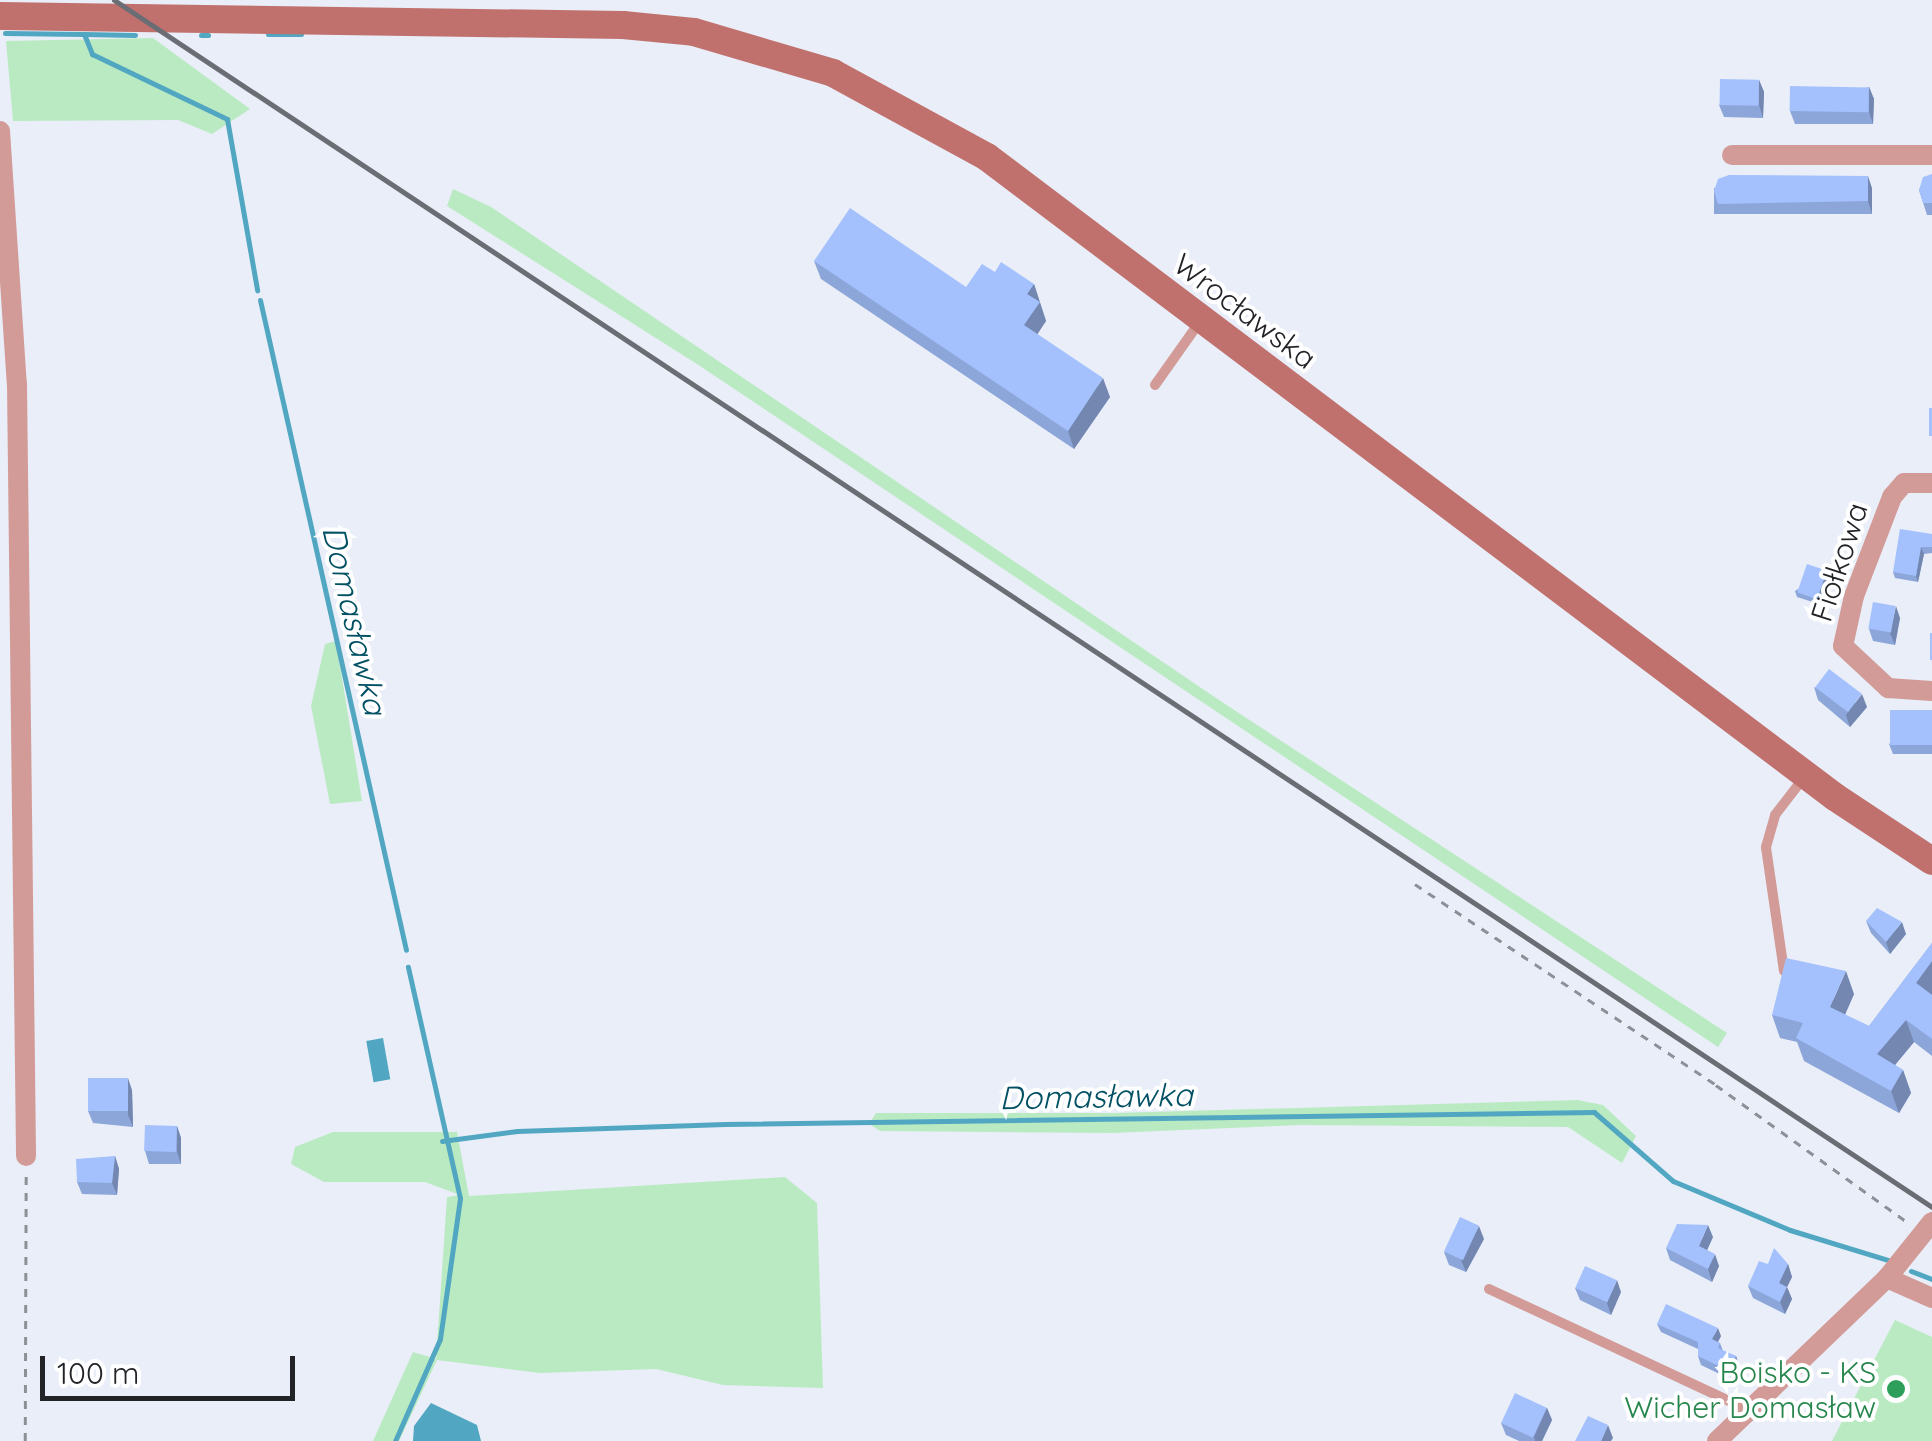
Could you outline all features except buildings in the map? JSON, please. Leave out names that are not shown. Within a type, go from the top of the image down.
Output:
[{"type":"main road","name":"Wrocławska","points":[[0,16],[433,19],[694,32],[834,73],[986,157],[1806,775],[1932,862]]},
{"type":"street","points":[[0,131],[16,384],[26,1156]]},
{"type":"street","points":[[1732,155],[1932,155]]},
{"type":"street","name":"Fiołkowa","points":[[1932,482],[1904,484],[1892,497],[1854,596],[1844,646],[1888,688],[1932,690]]},
{"type":"street","points":[[1717,1441],[1887,1278],[1928,1228]]},
{"type":"street","points":[[1887,1278],[1932,1298]]},
{"type":"lane","points":[[1156,385],[1200,320]]},
{"type":"lane","points":[[1784,972],[1766,847],[1775,815],[1806,775]]},
{"type":"lane","points":[[1490,1289],[1749,1410]]},
{"type":"path","points":[[1414,884],[1928,1228]]},
{"type":"path","points":[[26,1156],[26,1441]]},
{"type":"green space","points":[[153,38],[250,109],[212,134],[178,120],[13,121],[6,41]]},
{"type":"green space","points":[[453,189],[491,207],[1219,700],[1727,1033],[1718,1047],[697,364],[447,206]]},
{"type":"green space","points":[[336,641],[362,801],[330,804],[311,706],[325,644]]},
{"type":"green space","points":[[1577,1100],[1603,1105],[1636,1136],[1622,1163],[1568,1127],[1302,1125],[1112,1133],[880,1131],[869,1124],[876,1113],[1115,1113]]},
{"type":"green space","points":[[333,1132],[457,1132],[469,1196],[785,1177],[817,1203],[823,1388],[723,1385],[656,1369],[540,1373],[437,1360],[399,1441],[373,1441],[413,1352],[436,1359],[447,1197],[460,1195],[425,1182],[324,1182],[291,1164],[295,1147]]},
{"type":"green space","name":"Boisko - KS Wicher Domasław","points":[[1895,1320],[1932,1337],[1932,1441],[1832,1441]]},
{"type":"water","points":[[383,1038],[390,1079],[374,1082],[366,1041]]},
{"type":"water","points":[[431,1403],[477,1425],[481,1441],[413,1441],[414,1426]]},
{"type":"waterway","name":"Domasławka","points":[[5,33],[84,34],[92,54],[227,119],[257,290]]},
{"type":"waterway","points":[[84,34],[135,35]]},
{"type":"waterway","points":[[268,34],[301,34]]},
{"type":"waterway","points":[[201,35],[208,35]]},
{"type":"waterway","name":"Domasławka","points":[[260,300],[406,950]]},
{"type":"waterway","points":[[395,1441],[440,1339],[460,1198],[408,967]]},
{"type":"waterway","name":"Domasławka","points":[[442,1141],[517,1131],[725,1124],[1594,1112],[1673,1181],[1790,1230],[1888,1260]]},
{"type":"waterway","name":"Domasławka","points":[[1911,1271],[1932,1279]]},
{"type":"railway","points":[[114,0],[1932,1207]]},
{"type":"place","name":"Boisko - KS Wicher Domasław","points":[[1896,1389]]}]
